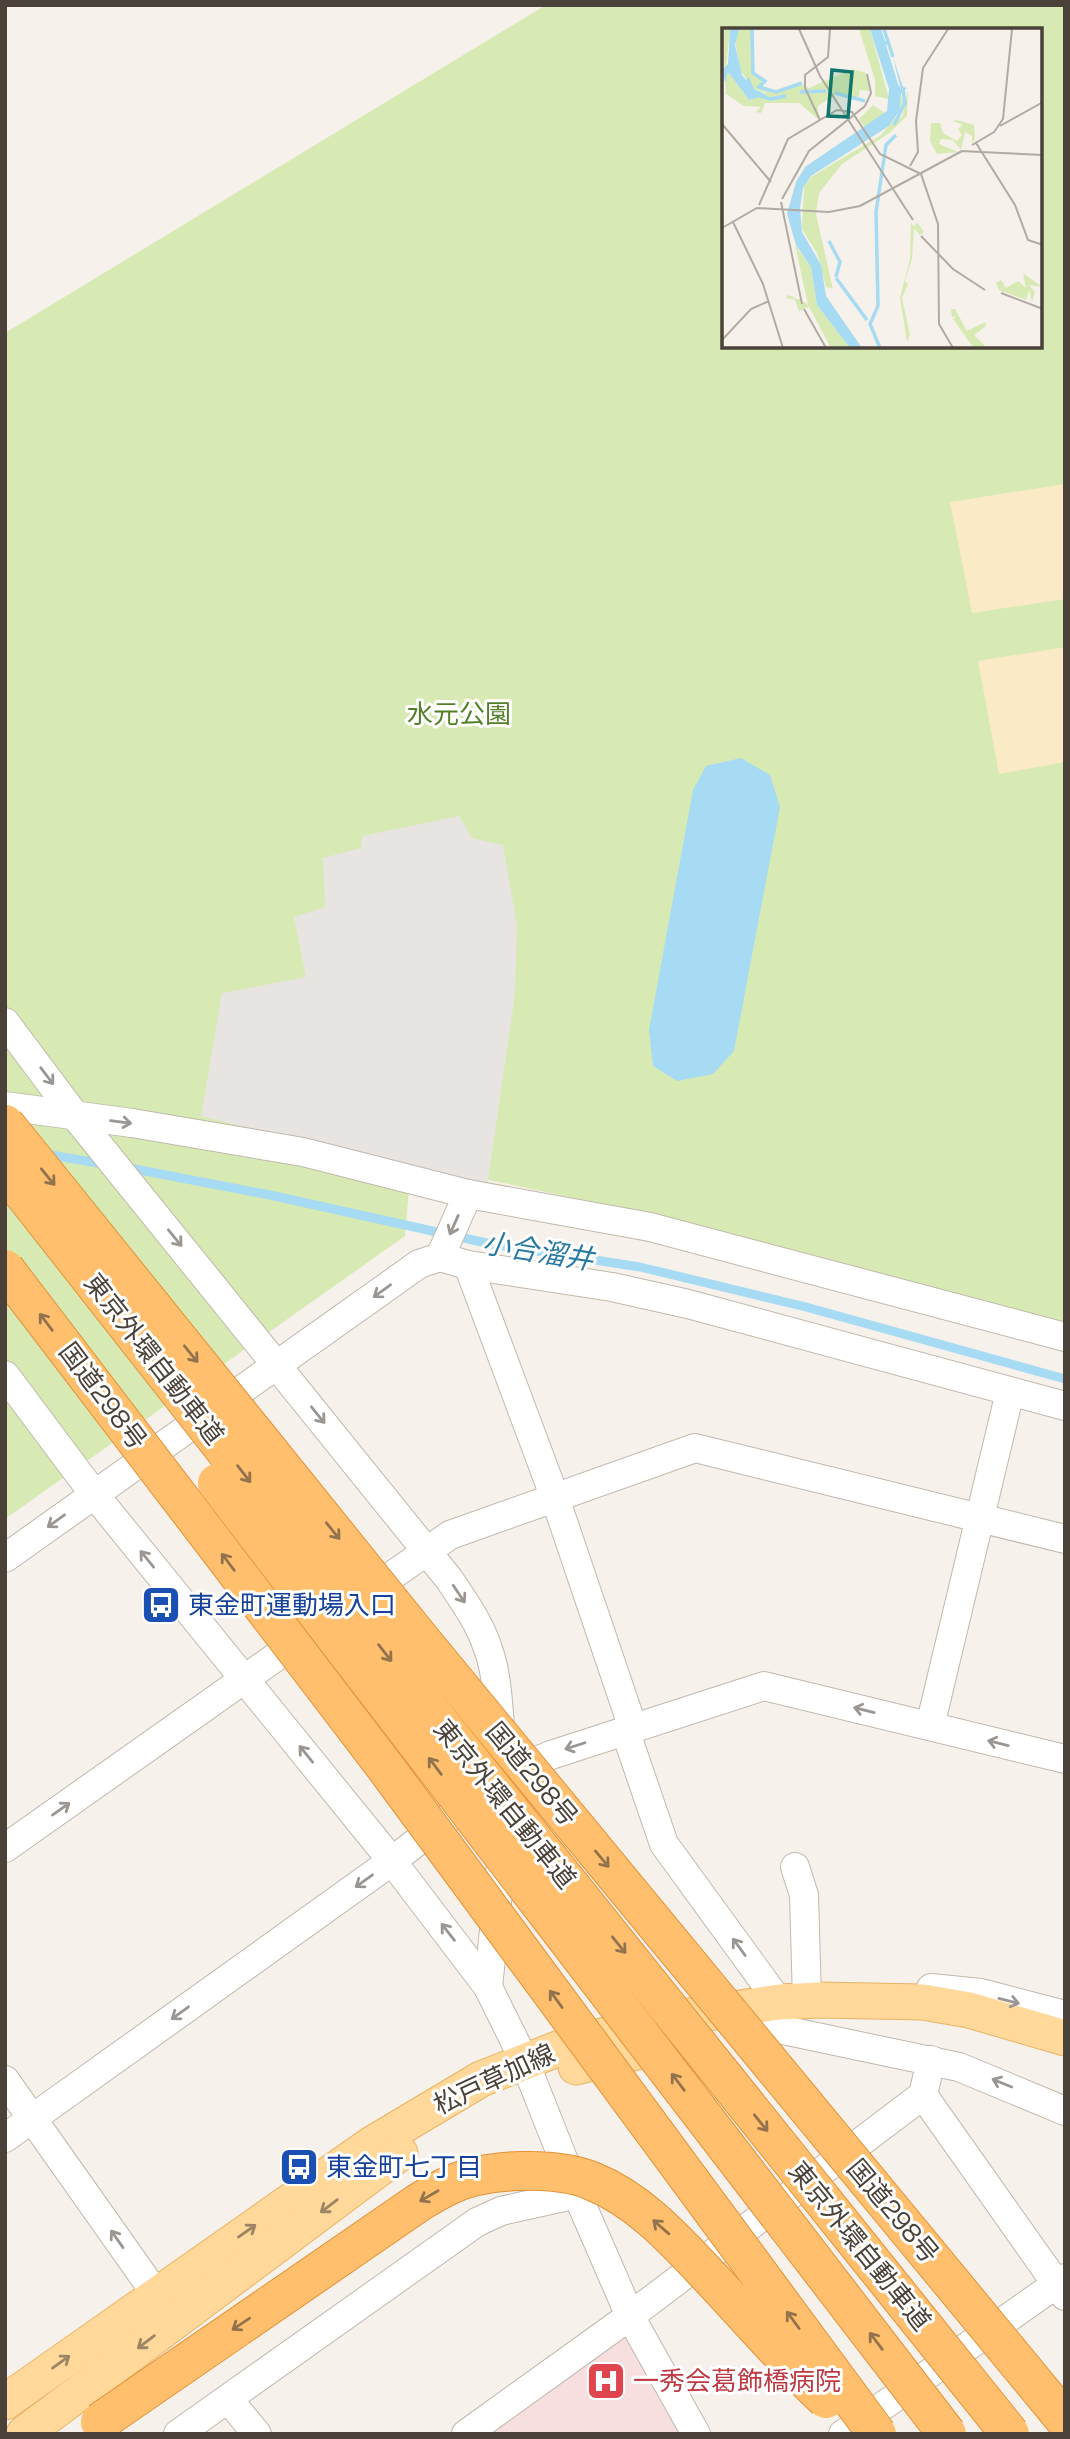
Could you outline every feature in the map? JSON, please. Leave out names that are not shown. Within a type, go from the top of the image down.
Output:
[{"type":"highway","name":"国道298号","points":[[5,1124],[422,1641],[1065,2420]]},
{"type":"highway","name":"東京外環自動車道","points":[[5,1170],[396,1668],[1010,2434]]},
{"type":"highway","name":"東京外環自動車道","points":[[5,1208],[947,2434]]},
{"type":"highway","name":"国道298号","points":[[5,1269],[386,1768],[877,2434]]},
{"type":"highway","points":[[100,2423],[418,2203],[452,2184],[486,2175],[528,2171],[560,2173],[591,2180],[617,2193],[645,2213],[674,2239],[821,2394],[863,2434]]},
{"type":"main road","name":"松戸草加線","points":[[24,2434],[386,2162],[528,2071],[610,2032],[670,2019],[794,2007],[923,2002],[969,2010],[1065,2038]]},
{"type":"main road","name":"松戸草加線","points":[[794,2007],[837,2022],[923,2024],[981,2034],[1065,2057]]},
{"type":"main road","name":"松戸草加線","points":[[5,2402],[372,2144],[481,2079],[528,2071]]},
{"type":"street","points":[[5,1022],[76,1117],[428,1550],[470,1610],[488,1646],[496,1685],[504,1775],[503,1836],[488,1987]]},
{"type":"street","points":[[5,1106],[132,1123],[303,1152],[468,1194],[650,1227],[1065,1337]]},
{"type":"street","points":[[440,1257],[468,1194]]},
{"type":"street","points":[[5,1558],[419,1264],[440,1257],[468,1265],[612,1287],[688,1304],[1065,1406]]},
{"type":"street","points":[[468,1265],[555,1498],[664,1844],[794,2007],[931,2060],[960,2067],[1065,2110]]},
{"type":"street","points":[[5,1375],[94,1494],[392,1861],[488,1987],[528,2071],[577,2194],[631,2316],[696,2434]]},
{"type":"street","points":[[930,1726],[1010,1392]]},
{"type":"street","points":[[5,1848],[450,1535],[695,1448],[1065,1539]]},
{"type":"street","points":[[5,2138],[392,1861],[504,1775],[551,1755],[764,1686],[1065,1759]]},
{"type":"street","points":[[794,2007],[804,1895],[795,1867]]},
{"type":"street","points":[[794,2007],[860,1993],[929,1988],[981,1993],[1065,2015]]},
{"type":"street","points":[[466,2434],[631,2316],[923,2095],[931,2060]]},
{"type":"street","points":[[5,2080],[156,2294]]},
{"type":"street","points":[[843,2434],[1062,2286],[923,2095]]},
{"type":"street","points":[[178,2434],[477,2222],[501,2211],[577,2194]]},
{"type":"street","points":[[228,2399],[257,2434]]},
{"type":"shaded area","points":[[459,816],[472,838],[503,845],[517,925],[515,994],[487,1188],[201,1116],[222,993],[306,977],[294,917],[325,907],[323,858],[361,848],[362,836]]},
{"type":"shaded area","name":"一秀会葛飾橋病院","points":[[628,2327],[689,2434],[479,2434]]},
{"type":"green space","name":"水元公園","points":[[546,5],[1065,5],[1065,1322],[657,1217],[411,1165],[405,1236],[5,1519],[5,333]]},
{"type":"sand","points":[[1065,484],[1065,599],[972,613],[950,502]]},
{"type":"sand","points":[[1065,647],[1065,762],[999,774],[978,661]]},
{"type":"water","points":[[741,758],[770,775],[780,807],[734,1051],[713,1074],[677,1081],[653,1066],[649,1030],[693,790],[706,766]]},
{"type":"waterway","name":"小合溜井","points":[[45,1154],[104,1164]]},
{"type":"waterway","name":"小合溜井","points":[[124,1167],[270,1195],[491,1244],[640,1267],[806,1307],[1065,1379]]},
{"type":"place","name":"東金町運動場入口","points":[[161,1605]]},
{"type":"place","name":"東金町七丁目","points":[[299,2167]]},
{"type":"place","name":"一秀会葛飾橋病院","points":[[606,2381]]}]
